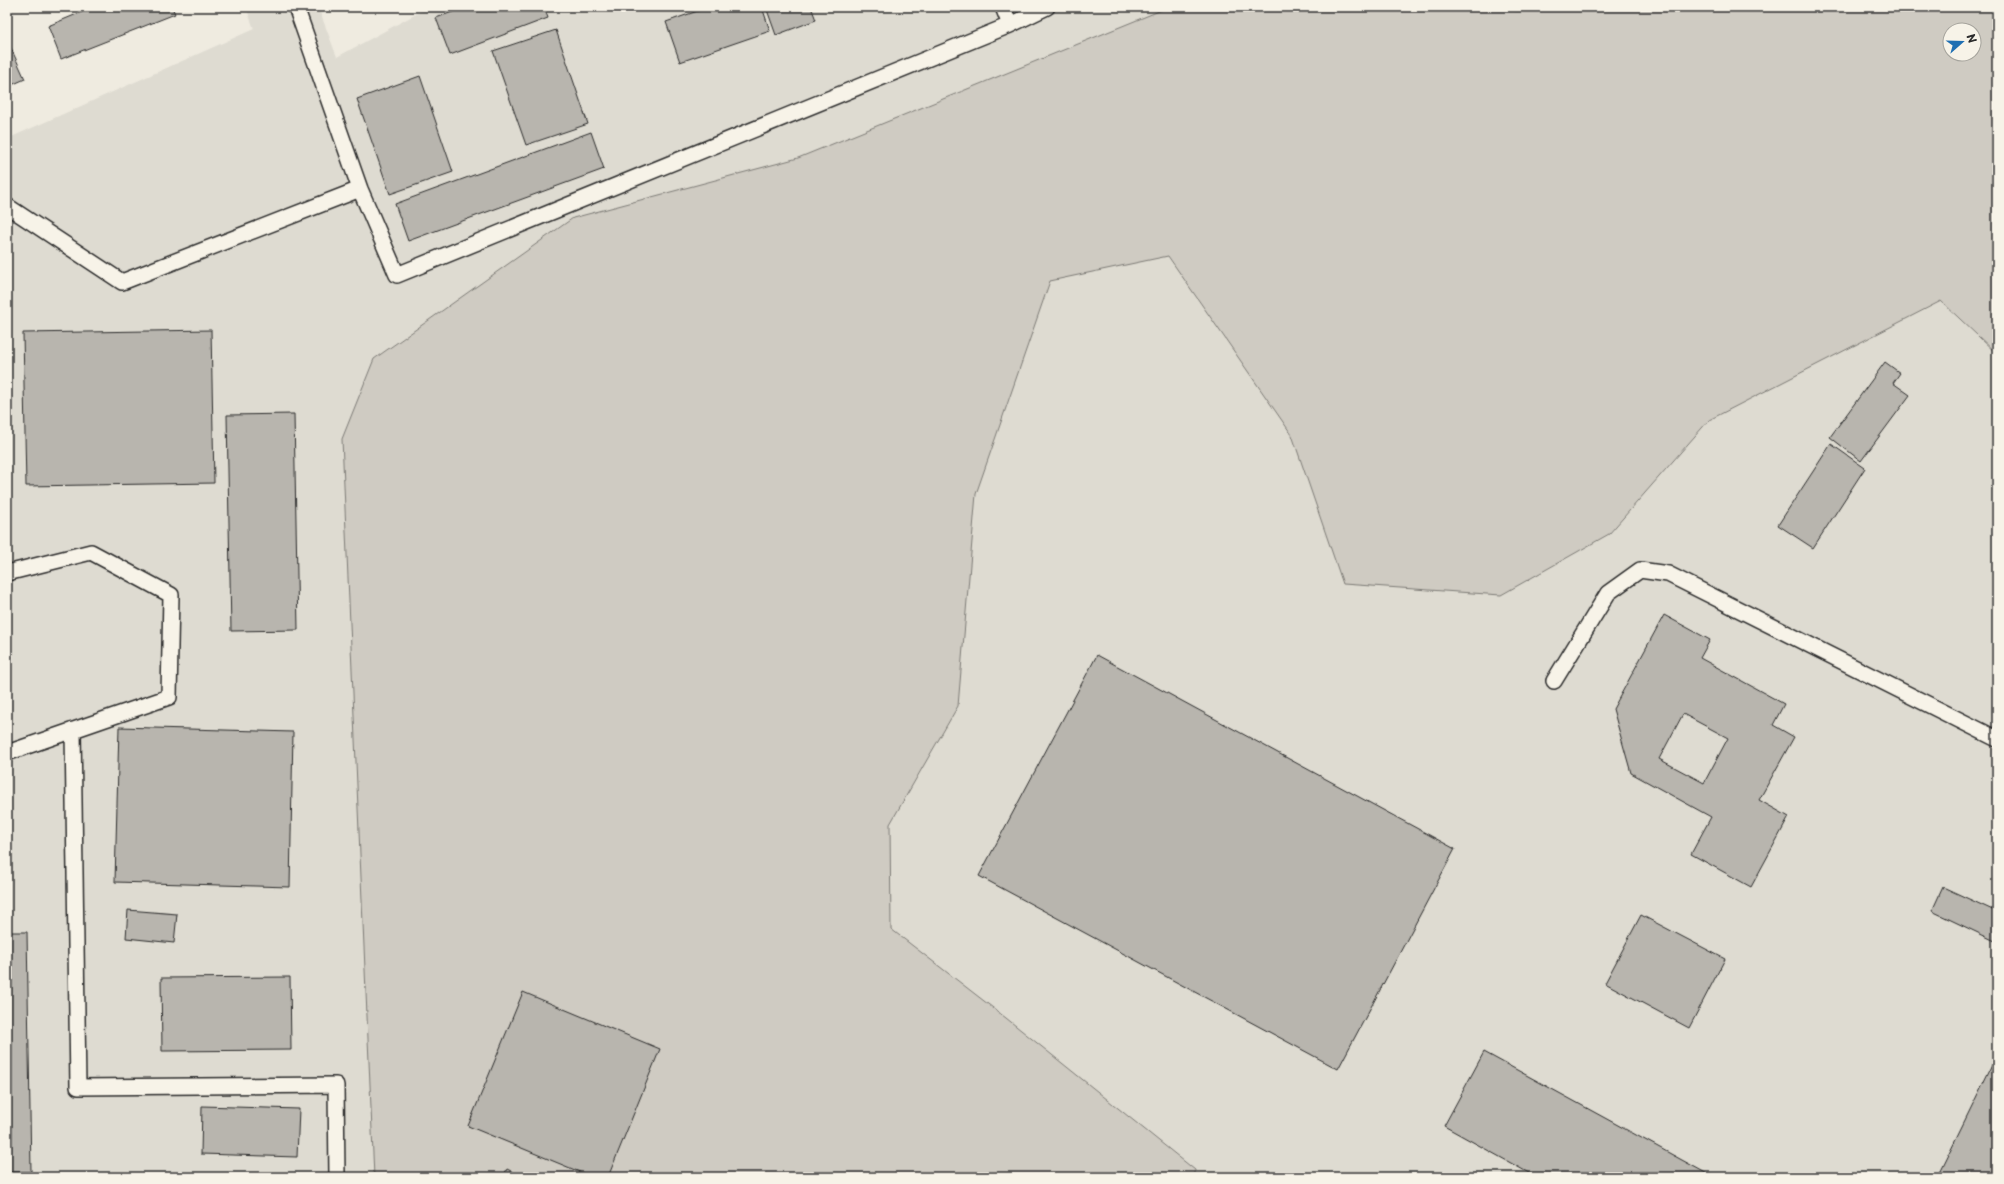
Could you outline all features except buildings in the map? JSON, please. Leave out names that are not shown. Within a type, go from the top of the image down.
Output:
[{"type":"lane","points":[[296,7],[360,189],[397,275],[1010,24],[1047,7]]},
{"type":"lane","points":[[1003,7],[1010,24]]},
{"type":"lane","points":[[7,206],[122,282],[360,189]]},
{"type":"lane","points":[[7,573],[91,552],[171,595],[169,697],[7,753]]},
{"type":"lane","points":[[1554,681],[1608,593],[1640,570],[1668,574],[1997,739]]},
{"type":"lane","points":[[73,730],[78,1087],[336,1085],[338,1177]]},
{"type":"shaded area","points":[[246,7],[318,7],[337,57],[429,7],[1997,7],[1997,1177],[7,1177],[7,139],[254,29]]},
{"type":"shaded area","points":[[1169,7],[1487,7],[1517,11],[1582,7],[1997,7],[1997,354],[1941,301],[1709,420],[1609,534],[1501,595],[1343,584],[1292,435],[1168,256],[1050,281],[976,494],[958,706],[890,824],[891,929],[1006,1018],[1195,1170],[1195,1177],[374,1177],[342,439],[374,359],[573,218],[798,158]]}]
